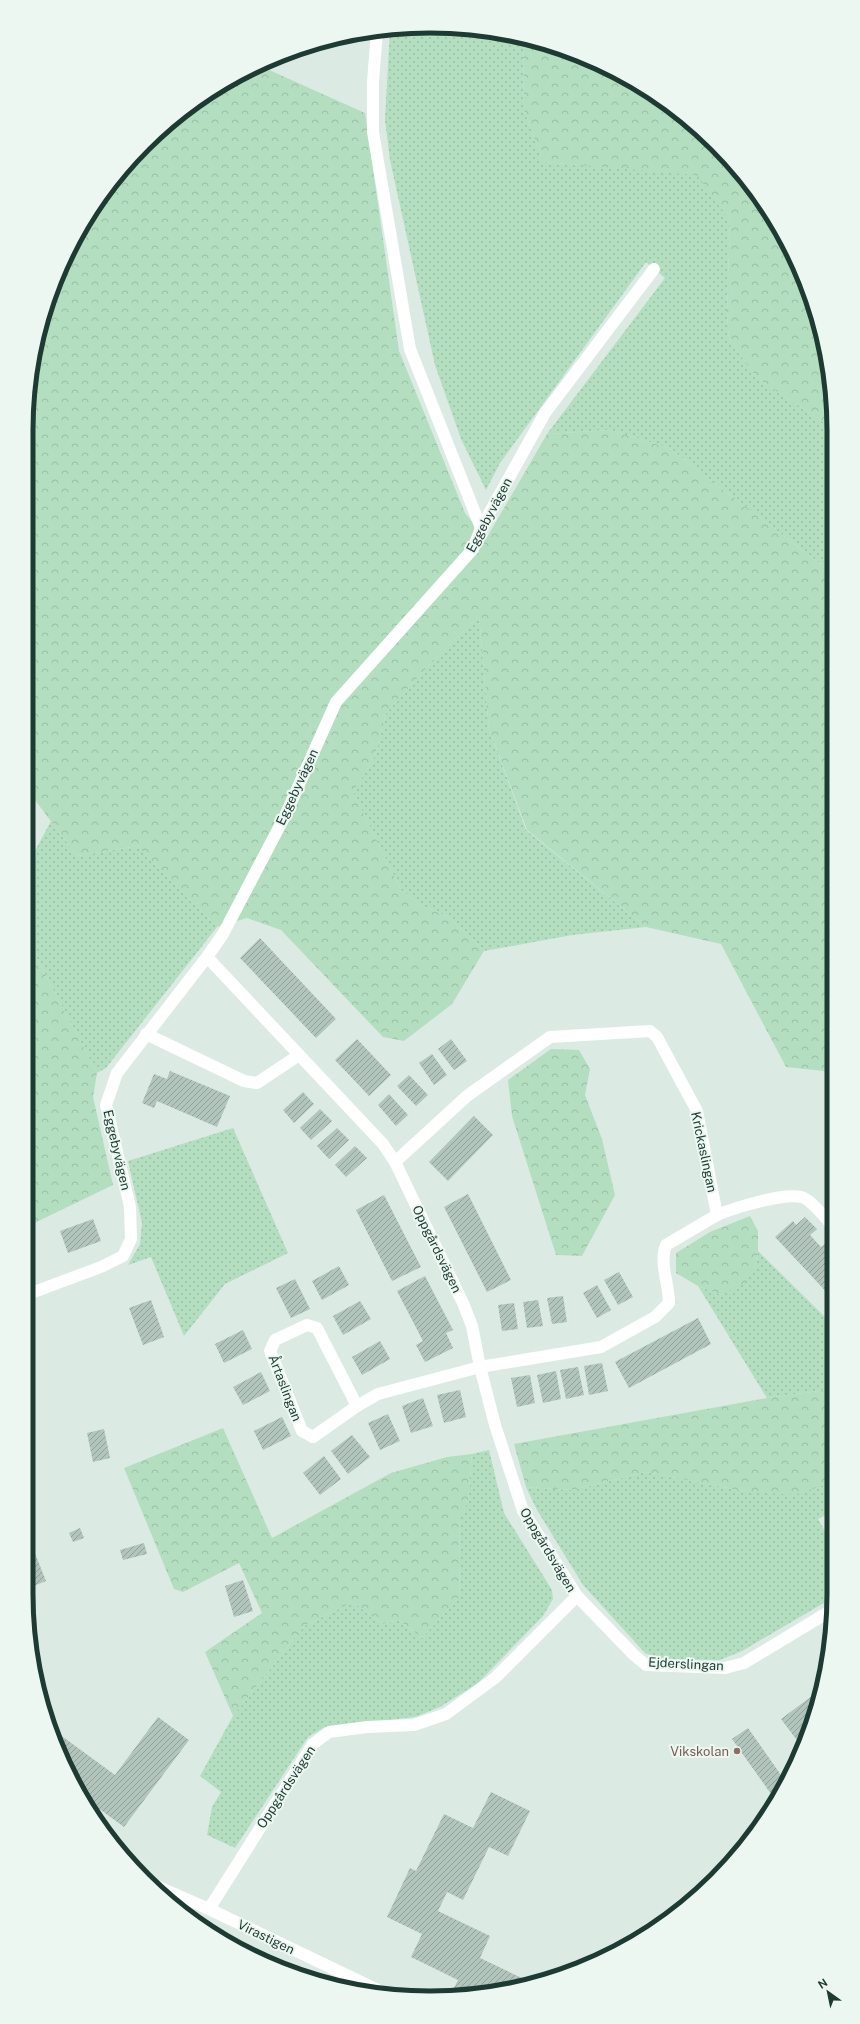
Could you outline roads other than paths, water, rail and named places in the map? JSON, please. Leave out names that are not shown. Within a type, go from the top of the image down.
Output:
[{"type":"street","points":[[376,36],[373,82],[373,132],[410,349],[481,528]]},
{"type":"street","name":"Eggebyvägen","points":[[33,1293],[101,1267],[123,1256],[131,1239],[130,1207],[106,1105],[117,1073],[207,957],[223,934],[285,816],[336,702],[473,549],[481,528],[545,413],[654,269]]},
{"type":"street","name":"Oppgårdsvägen","points":[[207,957],[383,1144],[395,1162],[463,1303],[472,1326],[480,1367],[495,1425],[523,1510],[577,1596],[495,1678],[446,1714],[414,1726],[367,1726],[329,1732],[313,1744],[209,1909]]},
{"type":"street","name":"Krickaslingan","points":[[395,1162],[467,1096],[550,1037],[650,1031],[657,1037],[697,1111],[717,1215]]},
{"type":"street","points":[[146,1034],[244,1081],[257,1083],[299,1055]]},
{"type":"street","points":[[480,1367],[601,1347],[655,1318],[669,1303],[669,1292],[663,1259],[666,1245],[717,1215],[735,1208],[794,1195],[806,1198],[827,1220]]},
{"type":"street","name":"Årtaslingan","points":[[357,1406],[317,1328],[307,1325],[275,1340],[270,1351],[302,1431],[312,1437],[357,1406],[378,1394],[480,1367]]},
{"type":"street","name":"Ejderslingan","points":[[577,1596],[634,1655],[646,1665],[725,1668],[744,1663],[826,1613]]},
{"type":"street","name":"Virastigen","points":[[166,1890],[209,1909],[367,1986]]},
{"type":"place","name":"Vikskolan","points":[[737,1751]]}]
